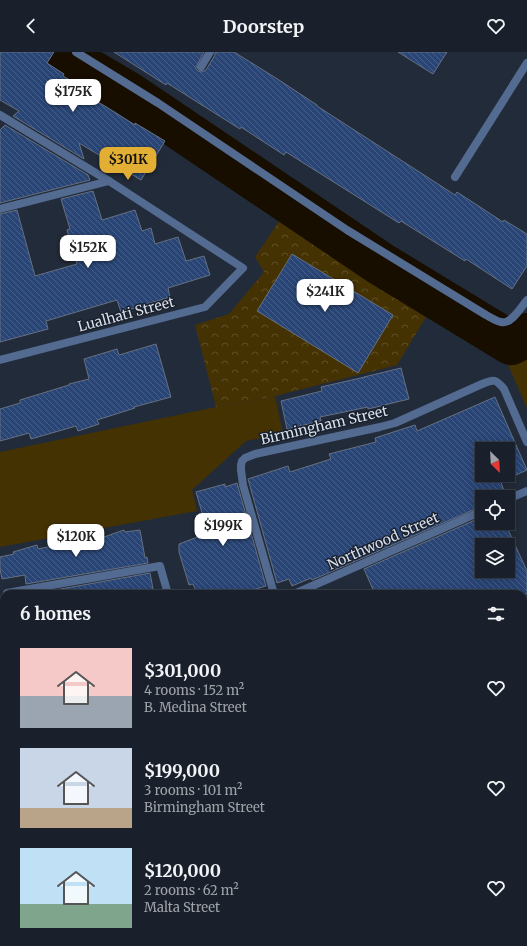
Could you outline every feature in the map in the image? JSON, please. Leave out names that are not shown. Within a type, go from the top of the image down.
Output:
[{"type":"street","points":[[76,52],[158,103],[347,230],[486,315],[502,323],[507,322],[512,319],[527,300]]},
{"type":"street","points":[[201,67],[210,52]]},
{"type":"street","points":[[455,177],[527,63]]},
{"type":"street","points":[[0,115],[109,181]]},
{"type":"street","points":[[0,209],[109,181]]},
{"type":"street","name":"Lualhati Street","points":[[0,360],[205,307],[243,268],[109,181]]},
{"type":"street","name":"Birmingham Street","points":[[273,590],[243,484],[241,465],[242,461],[246,458],[255,454],[395,423],[494,380],[504,389],[527,442]]},
{"type":"street","points":[[515,496],[527,491]]},
{"type":"street","name":"Northwood Street","points":[[303,590],[475,514]]},
{"type":"street","points":[[24,590],[160,566],[167,590]]},
{"type":"green space","points":[[282,217],[429,312],[397,365],[275,396],[216,407],[195,325],[229,314],[264,272],[255,257]]},
{"type":"green space","points":[[527,351],[527,408],[506,360]]},
{"type":"green space","points":[[275,396],[283,434],[246,441],[192,490],[197,511],[0,547],[0,452]]},
{"type":"building","points":[[0,52],[54,52],[47,63],[64,74],[63,76],[98,96],[95,100],[135,125],[135,123],[165,141],[141,180],[79,143],[84,159],[13,116],[19,111],[0,100]]},
{"type":"building","points":[[114,52],[204,52],[196,67],[198,71],[201,72],[206,70],[215,55],[215,52],[234,52],[455,195],[457,192],[503,222],[504,220],[527,234],[527,266],[512,289],[466,259],[465,261],[401,221],[399,223],[286,152],[284,155],[241,127],[240,129]]},
{"type":"building","points":[[398,52],[447,52],[433,74]]},
{"type":"building","points":[[5,125],[88,175],[90,180],[0,203],[0,130]]},
{"type":"building","points":[[93,191],[102,220],[135,210],[142,231],[151,228],[155,244],[178,237],[186,261],[204,256],[210,275],[168,288],[170,297],[121,312],[117,300],[46,321],[48,329],[0,342],[0,214],[17,210],[35,276],[77,264],[67,230],[70,229],[61,199]]},
{"type":"building","points":[[292,254],[393,315],[358,373],[257,311]]},
{"type":"building","points":[[156,344],[171,397],[134,407],[135,408],[97,420],[99,424],[78,431],[76,426],[31,439],[29,433],[0,441],[0,409],[20,403],[20,400],[89,379],[84,359],[117,349],[119,355]]},
{"type":"building","points":[[401,368],[409,399],[368,409],[368,407],[320,417],[321,421],[287,429],[281,401],[322,391],[321,387]]},
{"type":"building","points":[[495,397],[515,442],[475,442],[475,482],[501,482],[504,490],[475,490],[475,509],[312,580],[311,578],[292,586],[289,579],[277,583],[248,479],[288,466],[290,472],[331,459],[329,454],[376,442],[375,438],[415,425],[417,431]]},
{"type":"building","points":[[515,443],[527,470],[515,476]]},
{"type":"building","points":[[237,483],[266,586],[253,590],[195,590],[193,584],[189,585],[179,552],[179,544],[208,533],[196,492],[225,484],[225,487]]},
{"type":"building","points":[[475,520],[475,530],[508,530],[512,538],[475,538],[475,578],[515,578],[515,545],[527,571],[527,590],[373,590],[364,569]]},
{"type":"building","points":[[124,530],[125,532],[140,530],[145,558],[147,557],[148,563],[26,584],[25,575],[2,579],[0,557],[14,554],[13,552],[37,545],[38,549],[85,539],[102,533],[104,537]]},
{"type":"building","points":[[150,573],[153,590],[55,590]]},
{"type":"waterway","points":[[58,52],[129,94],[381,264],[511,343],[527,335]]}]
